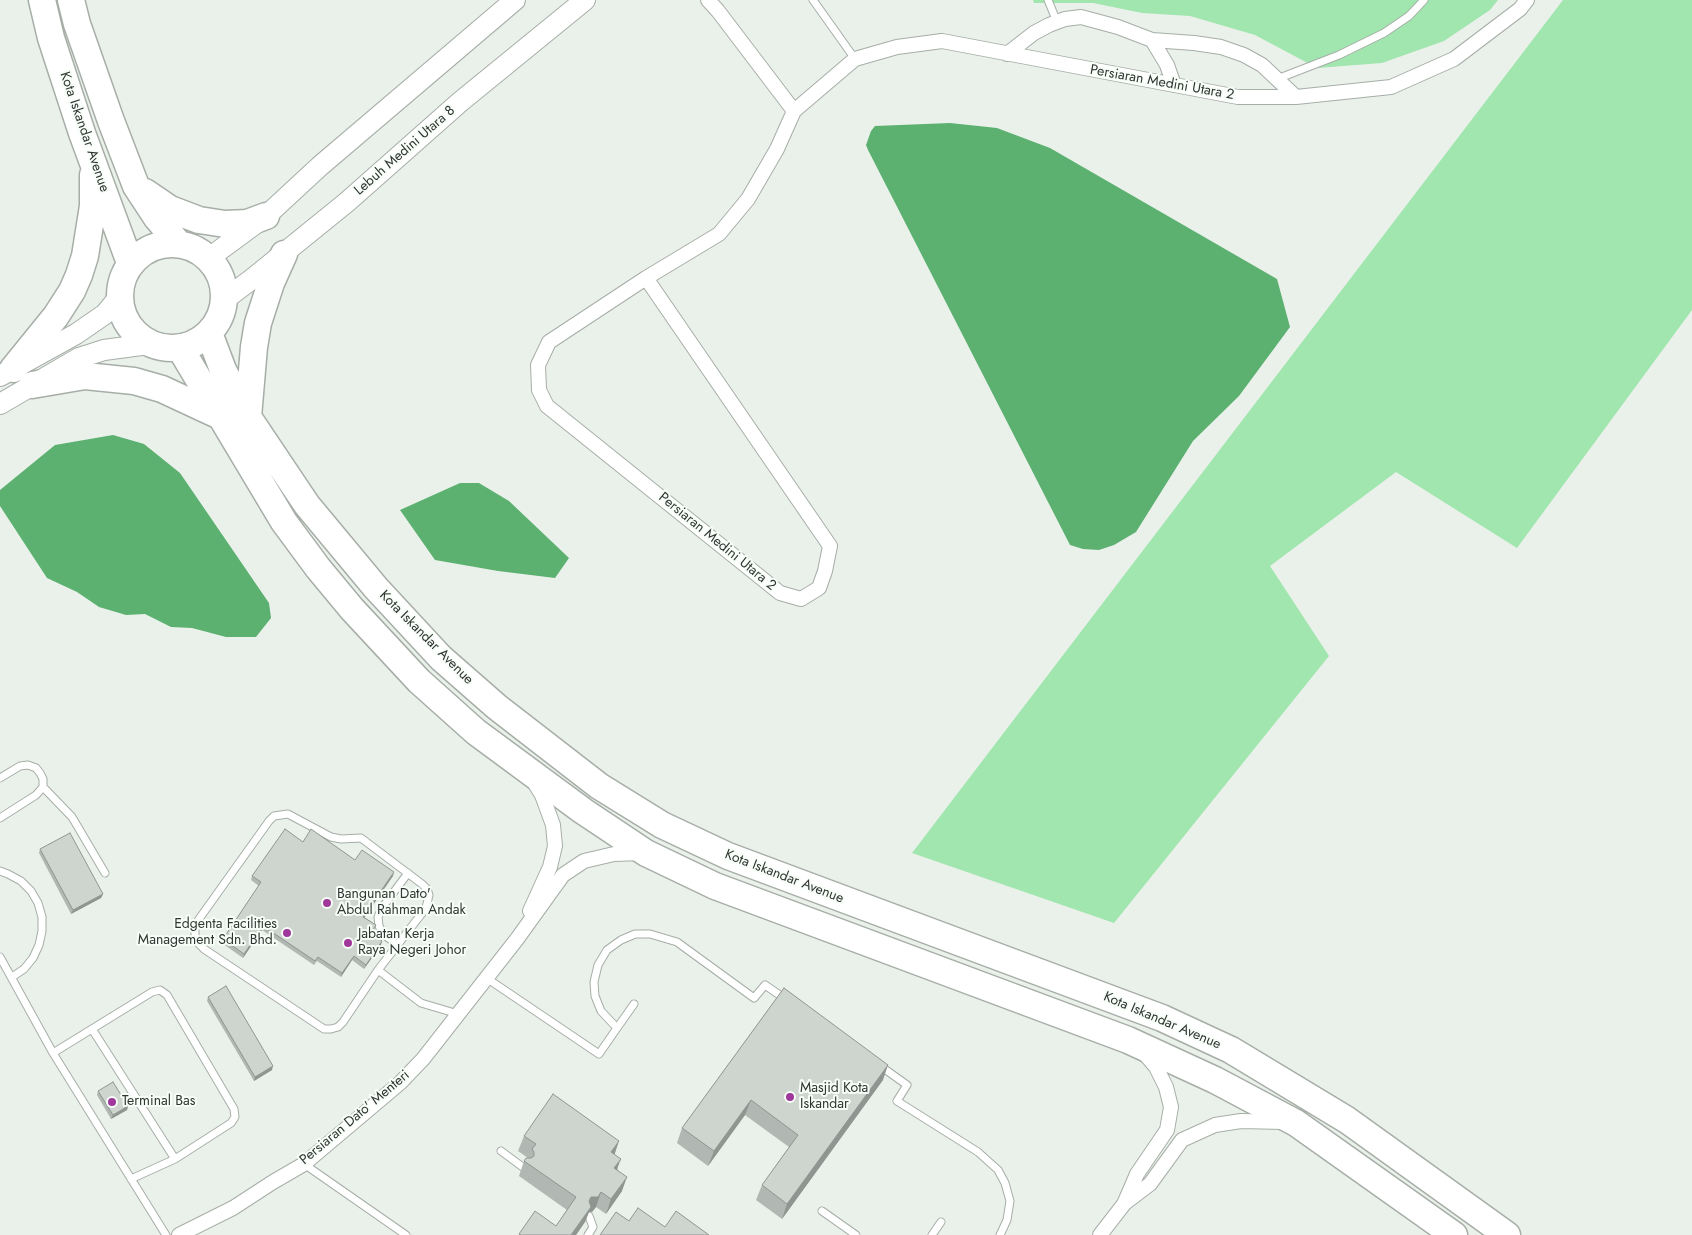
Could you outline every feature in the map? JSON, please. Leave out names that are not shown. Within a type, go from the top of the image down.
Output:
[{"type":"highway","name":"Kota Iskandar Avenue","points":[[42,0],[51,38],[92,162],[130,263]]},
{"type":"highway","name":"Kota Iskandar Avenue","points":[[72,0],[77,24],[136,186],[157,218],[178,243]]},
{"type":"highway","points":[[15,377],[72,291],[79,276],[85,256],[93,206],[92,162]]},
{"type":"highway","points":[[136,186],[170,209],[199,220],[225,224],[247,223],[266,216]]},
{"type":"highway","points":[[178,243],[195,248],[209,258],[221,278],[224,300],[219,318],[209,333],[195,343],[180,348],[164,348],[149,344],[134,334],[123,317],[119,297],[122,279],[130,263],[144,251],[160,244],[178,243]]},
{"type":"highway","points":[[248,417],[258,323],[271,283],[284,254]]},
{"type":"highway","name":"Kota Iskandar Avenue","points":[[209,333],[223,370],[248,417],[308,505],[376,588],[441,658],[496,707],[599,786],[662,825],[728,856],[1162,1018],[1231,1050],[1347,1120],[1507,1235]]},
{"type":"highway","points":[[180,348],[284,522],[318,568],[352,609],[419,681],[476,732],[583,811],[646,853],[715,886],[1128,1040],[1215,1080],[1296,1123],[1454,1235]]},
{"type":"highway","points":[[15,377],[85,376],[134,381],[162,389],[220,416]]},
{"type":"street","points":[[209,258],[266,216],[320,166],[515,0]]},
{"type":"street","name":"Lebuh Medini Utara 8","points":[[224,300],[347,202],[460,102],[585,0]]},
{"type":"street","points":[[708,0],[715,5],[794,111]]},
{"type":"street","name":"Persiaran Medini Utara 2","points":[[646,278],[830,546],[819,588],[801,599],[780,593],[547,406],[539,390],[538,364],[549,342],[646,278],[719,234],[748,199],[777,149],[794,111],[855,58],[897,47],[942,41],[1238,97],[1296,97],[1391,86],[1454,59],[1520,9],[1527,0]]},
{"type":"street","points":[[1007,54],[1034,33],[1065,19],[1098,20],[1152,40],[1221,47],[1244,55],[1262,65],[1296,97]]},
{"type":"street","points":[[1152,40],[1167,65],[1174,85]]},
{"type":"street","points":[[0,404],[15,377],[105,314],[119,297]]},
{"type":"street","points":[[15,377],[104,350],[149,344]]},
{"type":"street","name":"Persiaran Dato' Menteri","points":[[517,939],[550,867],[554,846],[553,825],[542,795],[522,765]]},
{"type":"street","name":"Persiaran Dato' Menteri","points":[[179,1235],[233,1208],[272,1182],[304,1164],[400,1084],[423,1058],[485,977],[517,939],[563,875],[584,861],[614,854],[646,853]]},
{"type":"street","points":[[1100,1235],[1124,1204],[1137,1174],[1167,1130],[1171,1106],[1166,1087],[1156,1067],[1147,1056],[1128,1040]]},
{"type":"street","points":[[1124,1204],[1150,1184],[1182,1140],[1215,1125],[1241,1121],[1296,1123]]},
{"type":"lane","points":[[813,0],[855,58]]},
{"type":"lane","points":[[1048,0],[1057,22]]},
{"type":"lane","points":[[1277,79],[1339,55],[1384,33],[1409,16],[1424,0]]},
{"type":"lane","points":[[0,778],[20,766],[28,765],[36,768],[43,779],[42,787],[36,795],[0,818]]},
{"type":"lane","points":[[42,787],[72,817],[105,873]]},
{"type":"lane","points":[[281,814],[294,816],[332,837],[340,839],[361,838],[408,873],[427,889],[429,895],[426,908],[378,970],[338,1027],[324,1029],[204,949],[198,943],[195,935],[198,919],[274,816],[281,814]]},
{"type":"lane","points":[[0,871],[21,881],[31,891],[38,903],[42,917],[40,945],[24,969],[12,977]]},
{"type":"lane","points":[[398,945],[383,934],[379,926],[378,917],[382,908],[408,873]]},
{"type":"lane","points":[[618,1028],[600,1011],[595,996],[594,982],[598,965],[607,950],[621,940],[635,934],[650,934],[677,942],[754,998],[765,984],[797,1007]]},
{"type":"lane","points":[[0,957],[53,1053],[166,1235]]},
{"type":"lane","points":[[378,970],[421,1002],[458,1014]]},
{"type":"lane","points":[[485,977],[599,1054],[634,1004]]},
{"type":"lane","points":[[53,1053],[152,992],[160,990],[167,995],[236,1112],[236,1117],[231,1123],[175,1159],[131,1179]]},
{"type":"lane","points":[[92,1029],[175,1159]]},
{"type":"lane","points":[[876,1063],[907,1085],[897,1101],[978,1152],[998,1170],[1010,1200],[1007,1220],[1000,1235]]},
{"type":"lane","points":[[501,1151],[524,1168]]},
{"type":"lane","points":[[304,1164],[406,1235]]},
{"type":"lane","points":[[822,1211],[856,1235]]},
{"type":"lane","points":[[588,1235],[593,1227],[589,1216]]},
{"type":"lane","points":[[932,1235],[941,1222]]},
{"type":"shaded area","points":[[1033,0],[1498,0],[1490,10],[1444,41],[1382,63],[1317,68],[1255,35],[1190,16],[1142,13],[1093,3],[1034,3]]},
{"type":"shaded area","points":[[1563,0],[1692,0],[1692,310],[1517,548],[1396,472],[1270,566],[1329,656],[1114,923],[912,853]]},
{"type":"shaded area","points":[[950,123],[997,128],[1050,148],[1277,279],[1290,327],[1239,396],[1193,441],[1136,532],[1114,545],[1099,550],[1083,549],[1070,545],[866,145],[875,126]]},
{"type":"shaded area","points":[[113,435],[144,444],[180,473],[269,603],[271,618],[256,637],[226,637],[192,628],[171,627],[145,614],[126,615],[99,607],[77,592],[47,578],[0,506],[0,490],[55,445]]},
{"type":"shaded area","points":[[460,483],[479,483],[509,501],[569,558],[555,578],[498,571],[435,560],[400,510]]},
{"type":"building","name":"Bangunan Dato' Abdul Rahman Andak","points":[[285,829],[303,842],[311,829],[355,860],[362,850],[394,872],[363,917],[376,925],[371,934],[382,941],[366,965],[354,956],[342,973],[318,957],[315,961],[263,926],[244,954],[223,939],[261,882],[252,876]]},
{"type":"building","points":[[70,833],[103,894],[73,910],[40,849]]},
{"type":"building","points":[[226,986],[273,1066],[255,1077],[208,997]]},
{"type":"building","name":"Masjid Kota Iskandar","points":[[784,988],[888,1065],[787,1204],[762,1185],[798,1135],[751,1100],[714,1151],[682,1128]]},
{"type":"building","points":[[113,1082],[128,1106],[113,1115],[98,1091]]},
{"type":"building","points":[[553,1094],[619,1141],[611,1152],[621,1159],[614,1168],[627,1177],[611,1199],[601,1192],[598,1197],[591,1197],[589,1201],[591,1207],[571,1235],[521,1235],[519,1234],[535,1211],[556,1226],[576,1197],[524,1161],[526,1158],[534,1156],[532,1149],[536,1144],[524,1136]]},
{"type":"building","points":[[638,1208],[665,1227],[676,1211],[709,1235],[600,1235],[616,1212],[629,1221]]},
{"type":"place","name":"Bangunan Dato' Abdul Rahman Andak","points":[[327,903]]},
{"type":"place","name":"Edgenta Facilities Management Sdn. Bhd.","points":[[287,933]]},
{"type":"place","name":"Jabatan Kerja Raya Negeri Johor","points":[[348,943]]},
{"type":"place","name":"Masjid Kota Iskandar","points":[[790,1097]]},
{"type":"place","name":"Terminal Bas","points":[[112,1102]]}]
